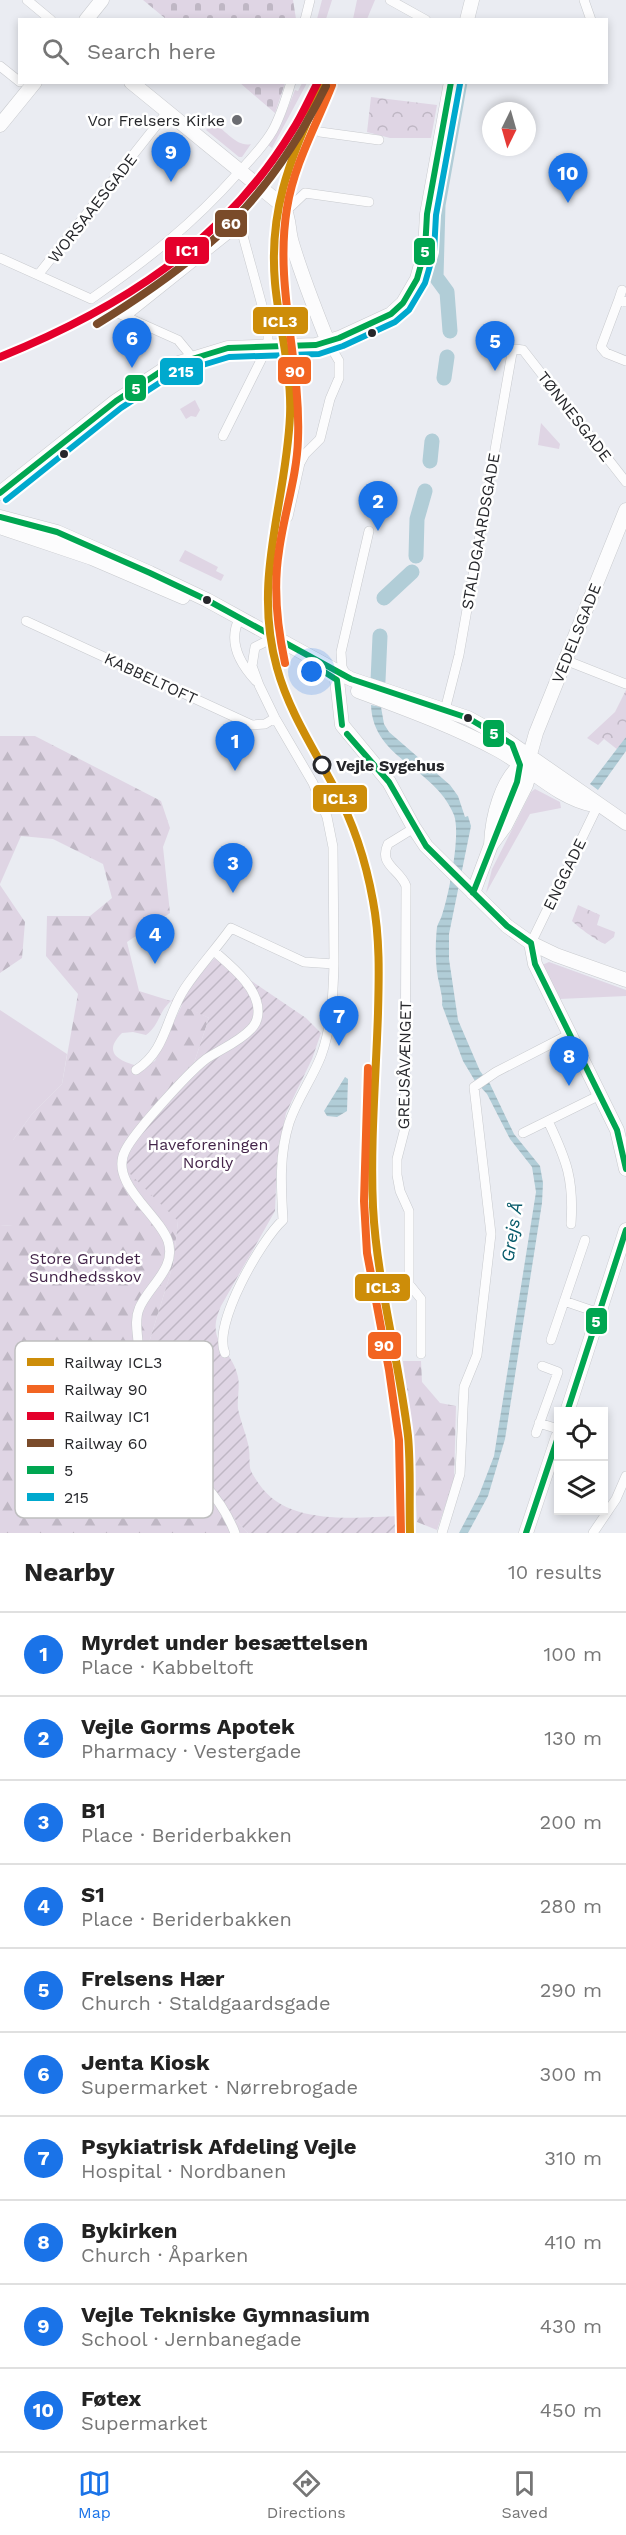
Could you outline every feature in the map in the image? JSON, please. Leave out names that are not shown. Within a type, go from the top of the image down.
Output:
[{"type":"main road","points":[[88,18],[102,0]]},
{"type":"main road","points":[[468,18],[472,0]]},
{"type":"main road","points":[[0,125],[26,84]]},
{"type":"main road","points":[[133,84],[281,206],[328,342]]},
{"type":"main road","points":[[0,493],[151,376],[192,357],[228,348],[310,346],[328,342],[391,314],[403,303],[417,279],[425,250],[427,214],[451,84]]},
{"type":"main road","name":"VEDELSGADE","points":[[469,889],[491,845],[505,826],[526,785],[526,765],[538,730],[626,510]]},
{"type":"main road","points":[[0,517],[57,532],[98,549],[207,600],[266,642],[342,678],[443,715],[498,750],[586,795],[598,806],[626,823]]},
{"type":"main road","points":[[0,527],[92,558],[189,600],[325,664],[342,678]]},
{"type":"main road","points":[[0,537],[45,543]]},
{"type":"main road","points":[[342,678],[342,725],[388,782],[426,846],[507,926],[531,943],[556,955],[626,980]]},
{"type":"main road","points":[[443,715],[468,718],[512,744],[526,765]]},
{"type":"main road","points":[[531,943],[535,964],[617,1130],[626,1169]]},
{"type":"main road","points":[[569,1407],[626,1230]]},
{"type":"main road","points":[[526,1533],[554,1449]]},
{"type":"street","points":[[27,0],[49,18]]},
{"type":"street","points":[[306,18],[310,0]]},
{"type":"street","points":[[390,0],[422,18]]},
{"type":"street","points":[[584,0],[590,18]]},
{"type":"street","points":[[0,66],[18,78]]},
{"type":"street","points":[[0,258],[91,299],[178,235],[212,203],[272,131],[286,101],[290,84]]},
{"type":"street","name":"WORSAAESGADE","points":[[38,275],[167,112]]},
{"type":"street","points":[[320,132],[380,140]]},
{"type":"street","points":[[281,206],[305,194],[369,202]]},
{"type":"street","points":[[126,316],[240,225],[263,309],[268,332],[268,346],[223,436]]},
{"type":"street","points":[[622,290],[622,301],[601,347],[606,353],[626,361]]},
{"type":"street","points":[[111,310],[178,340],[192,357]]},
{"type":"street","points":[[288,517],[300,463],[304,454],[320,439],[330,399],[339,378],[339,361],[328,342]]},
{"type":"street","name":"STALDGAARDSGADE","points":[[443,715],[459,655],[512,353],[515,349],[523,350]]},
{"type":"street","name":"TØNNESGADE","points":[[523,350],[626,482]]},
{"type":"street","points":[[342,678],[341,652],[369,531]]},
{"type":"street","name":"KABBELTOFT","points":[[26,621],[252,725],[265,724],[275,718]]},
{"type":"street","points":[[237,622],[235,645],[240,660],[243,668],[260,685]]},
{"type":"street","points":[[225,1353],[223,1335],[240,1283],[273,1229],[283,1220],[280,1177],[283,1153],[289,1124],[320,1057],[329,1028],[334,964],[333,847],[327,817],[313,783],[275,718],[252,666],[255,647],[266,642]]},
{"type":"street","points":[[325,664],[336,660],[341,652]]},
{"type":"street","points":[[565,660],[626,684]]},
{"type":"street","name":"ENGGADE","points":[[531,943],[598,806]]},
{"type":"street","name":"GREJSÅVÆNGET","points":[[414,828],[388,844],[385,858],[406,886],[405,1128],[397,1159],[397,1175],[400,1191],[409,1211],[409,1284],[420,1299],[421,1354]]},
{"type":"street","points":[[136,1070],[149,1062],[158,1050],[173,1008],[186,987],[231,928],[304,962],[334,964]]},
{"type":"street","points":[[138,1341],[138,1310],[165,1270],[169,1257],[168,1242],[124,1176],[123,1156],[134,1136],[192,1072],[205,1060],[245,1035],[254,1026],[258,1014],[254,995],[247,983],[214,951]]},
{"type":"street","points":[[442,1533],[460,1474],[464,1394],[477,1355],[491,1234],[474,1090],[476,1085],[486,1078],[570,1034]]},
{"type":"street","points":[[523,1133],[600,1095]]},
{"type":"street","points":[[549,1121],[569,1169],[573,1198],[571,1224]]},
{"type":"street","points":[[551,1340],[585,1240]]},
{"type":"street","points":[[564,1301],[599,1313]]},
{"type":"street","points":[[542,1366],[558,1372],[537,1428],[554,1429]]},
{"type":"street","points":[[593,1533],[616,1499],[626,1476]]},
{"type":"street","points":[[213,1493],[235,1533]]},
{"type":"green space","points":[[143,0],[293,0],[296,18],[165,18]]},
{"type":"green space","points":[[322,0],[332,0],[326,18],[317,18]]},
{"type":"green space","points":[[357,0],[375,0],[367,18],[353,18]]},
{"type":"green space","points":[[241,84],[285,84],[275,113]]},
{"type":"green space","points":[[302,84],[306,84],[272,148],[268,145],[281,125],[295,90],[298,91]]},
{"type":"green space","points":[[371,97],[437,105],[431,138],[390,138],[367,132]]},
{"type":"green space","points":[[213,121],[236,141],[251,144],[242,157],[239,157],[206,130]]},
{"type":"green space","points":[[314,123],[319,126],[307,146],[294,192],[288,198],[283,197]]},
{"type":"green space","points":[[195,400],[200,410],[196,417],[191,416],[186,419],[180,409]]},
{"type":"green space","points":[[541,423],[560,444],[559,449],[538,445]]},
{"type":"green space","points":[[185,550],[218,567],[216,571],[224,575],[221,581],[179,561]]},
{"type":"green space","points":[[626,690],[626,737],[618,750],[604,739],[598,745],[587,738],[615,712]]},
{"type":"green space","name":"Store Grundet Sundhedsskov","points":[[0,736],[35,736],[161,801],[170,828],[163,847],[170,913],[127,942],[139,991],[171,1001],[146,1035],[133,1032],[122,1033],[113,1047],[114,1052],[122,1060],[142,1067],[155,1061],[182,1005],[209,1018],[194,1063],[153,1109],[178,1221],[173,1265],[149,1341],[15,1341],[15,1518],[213,1518],[213,1496],[248,1533],[0,1533],[0,1226],[13,1225],[13,1140],[32,1114],[62,1084],[78,994],[46,956],[47,916],[90,916],[112,898],[103,864],[53,839],[21,836],[0,884]]},
{"type":"green space","points":[[535,789],[560,802],[561,808],[530,814],[486,893],[492,869],[531,792]]},
{"type":"green space","points":[[0,885],[25,922],[22,958],[0,973]]},
{"type":"green space","points":[[578,905],[600,915],[597,925],[615,932],[614,937],[605,944],[575,924],[572,921]]},
{"type":"green space","name":"Haveforeningen Nordly","points":[[216,957],[306,1018],[321,1033],[312,1059],[286,1113],[277,1161],[275,1211],[221,1306],[217,1319],[217,1337],[235,1367],[238,1377],[238,1409],[248,1444],[251,1470],[259,1484],[272,1498],[287,1507],[324,1517],[401,1516],[401,1533],[248,1533],[213,1496],[213,1341],[149,1341],[173,1265],[178,1221],[124,1168],[153,1109],[194,1063],[209,1018],[171,1001]]},
{"type":"green space","points":[[549,962],[626,990],[626,996],[559,999],[542,965]]},
{"type":"green space","points":[[0,1010],[67,1054],[62,1084],[32,1114],[13,1140],[13,1225],[0,1226]]},
{"type":"green space","points":[[403,1361],[421,1361],[422,1382],[440,1403],[456,1406],[454,1480],[437,1530],[417,1522],[413,1444]]},
{"type":"water","points":[[371,705],[381,707],[384,724],[389,732],[450,785],[458,796],[465,817],[468,816],[471,826],[449,934],[449,959],[458,1020],[480,1071],[490,1084],[514,1134],[540,1166],[543,1183],[542,1203],[505,1439],[488,1496],[468,1533],[459,1533],[479,1495],[494,1456],[536,1192],[532,1167],[510,1139],[487,1094],[475,1081],[463,1061],[442,1005],[436,965],[436,934],[448,894],[453,865],[456,836],[454,815],[445,798],[433,785],[393,751],[382,738],[374,724]]},
{"type":"water","points":[[626,737],[626,751],[598,790],[590,784]]},
{"type":"water","points":[[345,1077],[348,1079],[347,1111],[337,1117],[327,1116],[324,1111]]},
{"type":"waterway","points":[[450,331],[447,292],[436,277],[438,205],[460,84]]},
{"type":"waterway","points":[[444,378],[447,357]]},
{"type":"waterway","points":[[430,461],[432,441]]},
{"type":"waterway","points":[[416,556],[417,519],[425,491]]},
{"type":"waterway","points":[[384,598],[412,572]]},
{"type":"waterway","points":[[378,681],[380,636]]},
{"type":"rail line","name":"IC1","points":[[0,357],[44,338],[126,294],[201,240],[265,171],[296,125],[317,84]]},
{"type":"rail line","name":"ICL3","points":[[323,84],[293,156],[275,228],[275,283],[287,366],[290,416],[269,572],[268,603],[270,635],[282,684],[295,715],[342,802],[354,830],[367,872],[375,915],[379,985],[373,1135],[373,1207],[383,1293],[408,1436],[410,1533]]},
{"type":"rail line","name":"90","points":[[285,663],[278,621],[276,579],[281,537],[295,467],[298,410],[286,295],[284,237],[287,208],[295,176],[332,85]]},
{"type":"rail line","name":"60","points":[[97,324],[136,300],[170,275],[231,223],[281,162],[304,127],[326,86]]},
{"type":"rail line","name":"90","points":[[368,1068],[364,1201],[367,1253],[389,1370],[399,1440],[401,1533]]},
{"type":"transit line","name":"5","points":[[0,493],[116,401],[169,366],[228,348],[316,345],[339,338],[391,314],[403,303],[417,279],[425,250],[427,214],[451,84]]},
{"type":"transit line","name":"215","points":[[6,500],[121,408],[173,374],[229,357],[319,354],[343,346],[395,322],[409,310],[425,283],[434,252],[436,215],[460,84]]},
{"type":"transit line","name":"5","points":[[0,517],[57,532],[150,573],[207,600],[351,679],[468,718],[512,744],[520,765],[517,782],[473,893]]},
{"type":"transit line","name":"5","points":[[315,666],[337,680],[342,725]]},
{"type":"transit line","name":"5","points":[[347,734],[389,782],[426,846],[507,926],[531,943],[535,964],[617,1130],[626,1169]]},
{"type":"transit line","name":"5","points":[[569,1407],[626,1230]]},
{"type":"transit line","name":"5","points":[[526,1533],[554,1449]]},
{"type":"place","name":"Vor Frelsers Kirke","points":[[237,120]]},
{"type":"place","name":"Vejle Tekniske Gymnasium","points":[[171,182]]},
{"type":"place","name":"Føtex","points":[[568,203]]},
{"type":"place","name":"Jenta Kiosk","points":[[132,368]]},
{"type":"place","name":"Frelsens Hær","points":[[495,371]]},
{"type":"place","name":"Vejle Gorms Apotek","points":[[378,531]]},
{"type":"place","name":"Vejle Sygehus","points":[[322,765]]},
{"type":"place","name":"Myrdet under besættelsen","points":[[235,771]]},
{"type":"place","name":"B1","points":[[233,893]]},
{"type":"place","name":"S1","points":[[155,964]]},
{"type":"place","name":"Psykiatrisk Afdeling Vejle","points":[[339,1046]]},
{"type":"place","name":"Bykirken","points":[[569,1086]]},
{"type":"water label","name":"Grejs Å","points":[[512,1232]]}]
